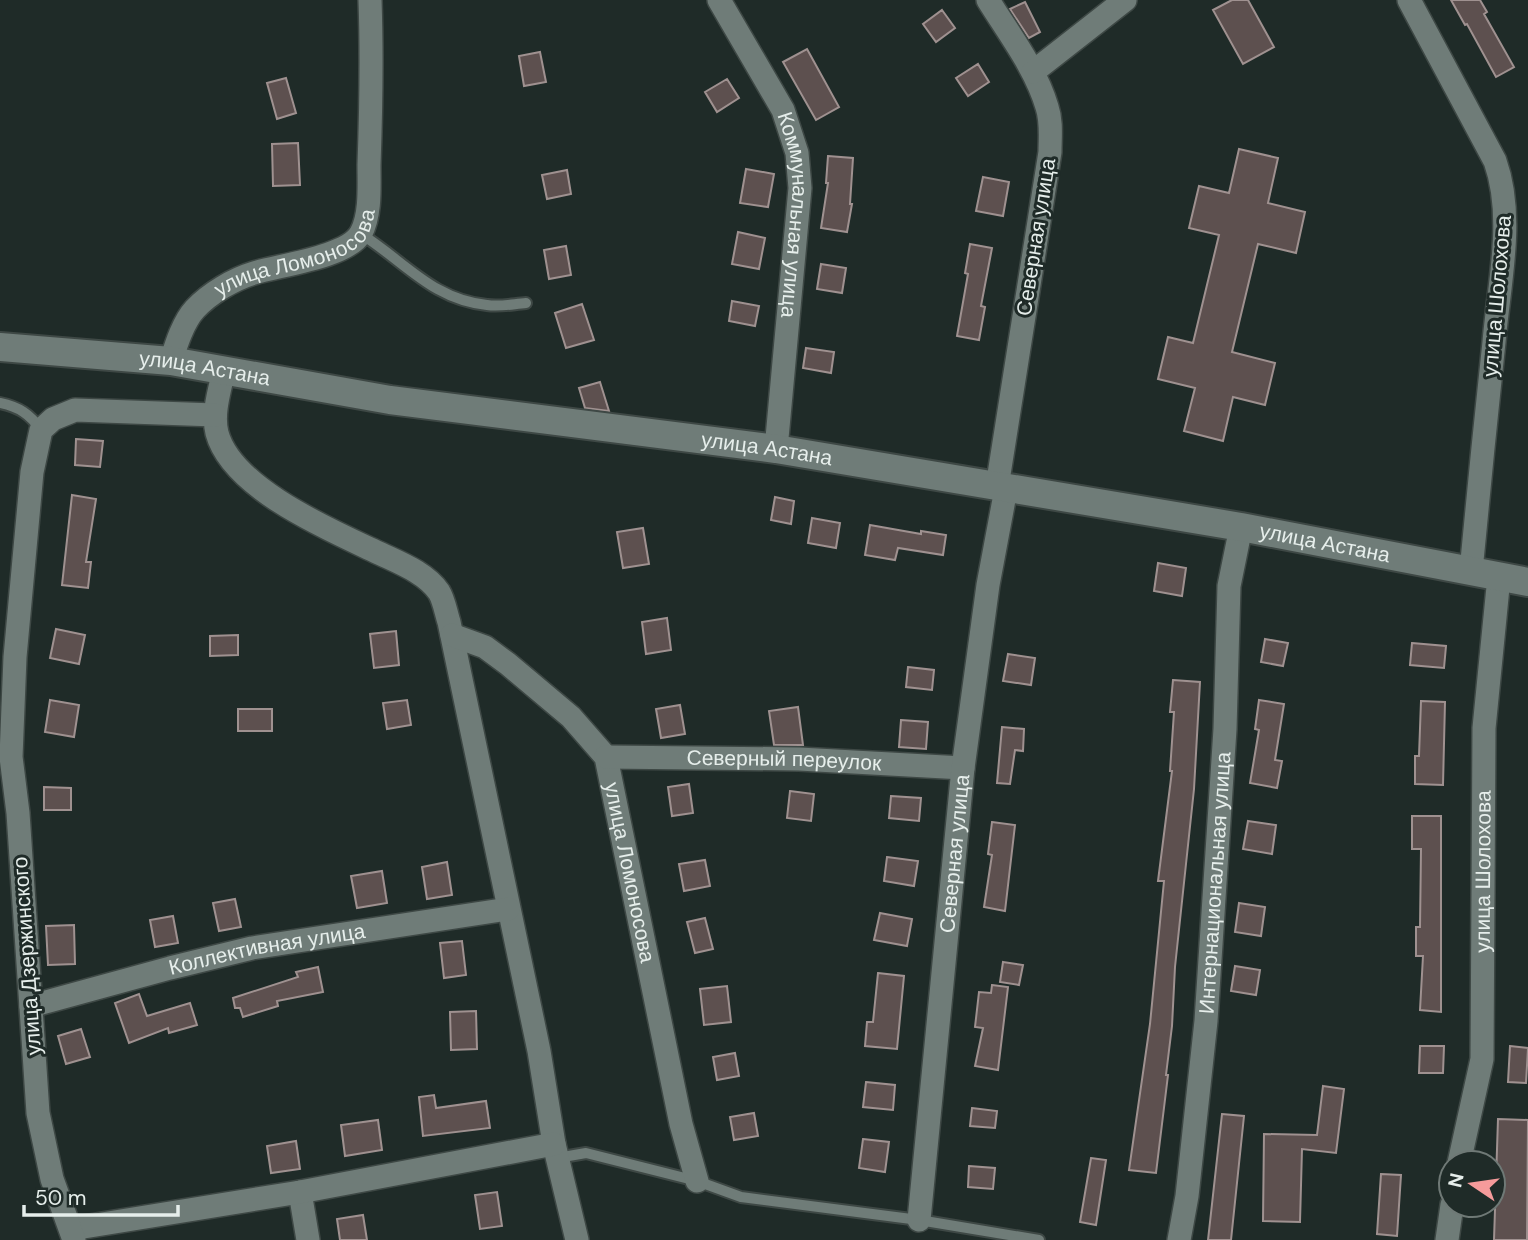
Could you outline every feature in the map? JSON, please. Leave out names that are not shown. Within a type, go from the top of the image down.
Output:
[{"type":"street","name":"улица Ломоносова","points":[[171,361],[178,339],[194,309],[219,290],[252,274],[315,258],[351,245],[360,234],[365,222],[369,195],[370,0]]},
{"type":"street","name":"Коммунальная улица","points":[[719,0],[783,110],[797,153],[800,188],[776,449]]},
{"type":"street","name":"Северная улица","points":[[919,1220],[963,768],[1050,152],[1051,124],[1033,72],[988,0]]},
{"type":"street","points":[[1033,72],[1125,0]]},
{"type":"street","name":"улица Шолохова","points":[[1409,0],[1495,161],[1501,179],[1505,213],[1471,571]]},
{"type":"street","name":"улица Астана","points":[[0,347],[171,361],[390,400],[776,449],[1241,527],[1528,582]]},
{"type":"street","points":[[224,370],[215,415],[217,434],[232,461],[256,486],[317,524],[419,574],[439,592],[452,635],[539,1051],[555,1151],[577,1240]]},
{"type":"street","points":[[41,430],[53,419],[75,410],[215,415]]},
{"type":"street","name":"улица Дзержинского","points":[[41,430],[22,565],[11,757],[18,813],[38,1114],[52,1179],[73,1235]]},
{"type":"street","name":"Интернациональная улица","points":[[1179,1240],[1187,1196],[1206,1021],[1225,729],[1229,586],[1241,527]]},
{"type":"street","name":"улица Шолохова","points":[[1463,1149],[1482,1059],[1484,728],[1499,577]]},
{"type":"street","name":"улица Ломоносова","points":[[452,635],[485,647],[508,664],[571,717],[606,757],[681,1124],[697,1181]]},
{"type":"street","name":"Северный переулок","points":[[606,757],[799,759],[963,768]]},
{"type":"street","name":"Коллективная улица","points":[[31,1006],[252,948],[508,909]]},
{"type":"street","points":[[73,1235],[300,1192],[555,1151]]},
{"type":"street","points":[[300,1192],[308,1240]]},
{"type":"street","points":[[1447,1240],[1450,1219]]},
{"type":"lane","points":[[360,234],[377,244],[422,281],[452,298],[489,306],[526,303]]},
{"type":"lane","points":[[0,402],[15,406],[32,417],[41,430]]},
{"type":"lane","points":[[555,1151],[586,1153],[697,1181],[740,1197],[919,1220],[1039,1240]]},
{"type":"building","points":[[1232,0],[1248,0],[1274,47],[1243,64],[1213,10]]},
{"type":"building","points":[[1451,0],[1480,0],[1487,12],[1484,14],[1514,67],[1496,77]]},
{"type":"building","points":[[1025,2],[1040,32],[1029,38],[1010,9]]},
{"type":"building","points":[[942,10],[955,28],[936,42],[923,24]]},
{"type":"building","points":[[807,49],[839,107],[816,120],[783,62]]},
{"type":"building","points":[[540,52],[546,82],[524,86],[519,56]]},
{"type":"building","points":[[978,64],[989,82],[968,96],[956,78]]},
{"type":"building","points":[[286,78],[296,113],[277,119],[267,83]]},
{"type":"building","points":[[727,79],[739,98],[717,112],[705,92]]},
{"type":"building","points":[[298,143],[300,185],[273,186],[272,144]]},
{"type":"building","points":[[1239,149],[1278,158],[1268,203],[1305,212],[1296,253],[1258,244],[1232,352],[1275,363],[1265,405],[1233,397],[1223,441],[1184,431],[1195,388],[1158,379],[1168,337],[1193,343],[1219,235],[1189,228],[1199,186],[1229,193]]},
{"type":"building","points":[[828,156],[853,158],[852,204],[847,232],[821,228],[828,183]]},
{"type":"building","points":[[746,169],[774,174],[768,207],[740,203]]},
{"type":"building","points":[[567,170],[571,194],[547,199],[542,175]]},
{"type":"building","points":[[983,177],[1009,182],[1003,216],[976,211]]},
{"type":"building","points":[[738,232],[765,238],[759,269],[732,264]]},
{"type":"building","points":[[970,244],[992,248],[981,306],[985,307],[979,340],[957,336],[968,274],[965,273]]},
{"type":"building","points":[[566,246],[571,275],[549,279],[544,250]]},
{"type":"building","points":[[821,264],[846,268],[842,293],[817,289]]},
{"type":"building","points":[[732,301],[759,306],[755,326],[729,321]]},
{"type":"building","points":[[582,304],[594,340],[566,348],[555,313]]},
{"type":"building","points":[[806,348],[834,352],[831,373],[803,368]]},
{"type":"building","points":[[600,382],[609,411],[585,408],[579,388]]},
{"type":"building","points":[[76,439],[103,441],[100,467],[75,465]]},
{"type":"building","points":[[72,495],[96,499],[86,562],[91,562],[88,588],[62,585]]},
{"type":"building","points":[[775,497],[794,501],[791,524],[771,520]]},
{"type":"building","points":[[812,518],[840,523],[836,548],[808,543]]},
{"type":"building","points":[[870,525],[921,534],[921,531],[946,535],[943,555],[898,548],[895,560],[865,555]]},
{"type":"building","points":[[643,528],[649,564],[623,568],[617,532]]},
{"type":"building","points":[[1158,563],[1186,568],[1182,596],[1154,591]]},
{"type":"building","points":[[667,618],[671,650],[646,654],[642,622]]},
{"type":"building","points":[[56,629],[85,635],[79,664],[50,658]]},
{"type":"building","points":[[396,631],[399,665],[374,668],[370,634]]},
{"type":"building","points":[[238,635],[238,655],[210,656],[210,636]]},
{"type":"building","points":[[1265,639],[1288,643],[1283,666],[1261,662]]},
{"type":"building","points":[[1412,643],[1446,646],[1444,668],[1410,665]]},
{"type":"building","points":[[1008,654],[1035,658],[1031,685],[1003,681]]},
{"type":"building","points":[[908,667],[934,670],[932,690],[906,687]]},
{"type":"building","points":[[1173,680],[1200,682],[1194,789],[1175,967],[1168,1075],[1156,1173],[1129,1170],[1150,1024],[1164,881],[1158,881],[1172,771],[1174,712],[1170,712]]},
{"type":"building","points":[[50,700],[79,705],[74,737],[45,732]]},
{"type":"building","points":[[407,700],[411,725],[387,729],[383,703]]},
{"type":"building","points":[[1259,700],[1284,704],[1275,760],[1282,761],[1277,788],[1250,783],[1259,730],[1255,729]]},
{"type":"building","points":[[1421,701],[1445,702],[1443,785],[1415,784]]},
{"type":"building","points":[[680,705],[685,734],[661,738],[656,709]]},
{"type":"building","points":[[798,707],[803,745],[774,745],[769,711]]},
{"type":"building","points":[[238,709],[272,709],[272,731],[238,731]]},
{"type":"building","points":[[901,720],[928,722],[926,749],[899,747]]},
{"type":"building","points":[[1002,727],[1024,729],[1023,751],[1015,750],[1010,784],[997,783]]},
{"type":"building","points":[[689,784],[693,813],[672,816],[668,787]]},
{"type":"building","points":[[44,787],[71,788],[71,810],[44,810]]},
{"type":"building","points":[[790,791],[814,794],[811,821],[787,818]]},
{"type":"building","points":[[891,796],[921,798],[919,821],[889,818]]},
{"type":"building","points":[[1412,816],[1441,816],[1441,1012],[1420,1010],[1423,956],[1416,956],[1416,927],[1420,927],[1421,849],[1412,849]]},
{"type":"building","points":[[1248,821],[1276,825],[1272,854],[1243,849]]},
{"type":"building","points":[[992,822],[1015,825],[1005,911],[984,907],[992,855],[988,854]]},
{"type":"building","points":[[887,857],[918,861],[914,886],[884,881]]},
{"type":"building","points":[[705,860],[710,886],[684,891],[679,864]]},
{"type":"building","points":[[447,862],[452,895],[427,899],[422,867]]},
{"type":"building","points":[[382,871],[387,903],[357,908],[351,876]]},
{"type":"building","points":[[235,899],[241,927],[219,931],[213,903]]},
{"type":"building","points":[[1239,903],[1265,907],[1261,936],[1235,932]]},
{"type":"building","points":[[880,913],[912,919],[907,946],[874,940]]},
{"type":"building","points":[[173,916],[178,943],[155,947],[150,920]]},
{"type":"building","points":[[705,918],[713,949],[695,953],[687,922]]},
{"type":"building","points":[[74,925],[75,964],[48,965],[46,926]]},
{"type":"building","points":[[462,941],[466,975],[444,978],[440,943]]},
{"type":"building","points":[[1003,962],[1023,965],[1019,985],[1000,982]]},
{"type":"building","points":[[1235,966],[1260,970],[1256,995],[1231,991]]},
{"type":"building","points":[[318,967],[323,992],[277,1001],[278,1006],[243,1017],[240,1008],[235,1008],[233,998],[298,977],[296,972]]},
{"type":"building","points":[[878,973],[904,976],[897,1049],[865,1046],[867,1022],[873,1022]]},
{"type":"building","points":[[992,985],[1008,987],[998,1070],[975,1066],[983,1028],[975,1027],[979,992],[991,993]]},
{"type":"building","points":[[727,986],[731,1022],[704,1025],[700,989]]},
{"type":"building","points":[[139,994],[147,1016],[190,1003],[197,1025],[169,1033],[168,1028],[129,1043],[115,1003]]},
{"type":"building","points":[[476,1011],[477,1049],[451,1050],[450,1012]]},
{"type":"building","points":[[81,1029],[90,1057],[66,1064],[58,1036]]},
{"type":"building","points":[[1420,1046],[1444,1046],[1443,1073],[1419,1073]]},
{"type":"building","points":[[1510,1046],[1528,1048],[1526,1083],[1508,1082]]},
{"type":"building","points":[[735,1053],[739,1076],[717,1080],[713,1057]]},
{"type":"building","points":[[866,1082],[895,1085],[893,1110],[863,1107]]},
{"type":"building","points":[[1323,1086],[1344,1089],[1336,1153],[1302,1149],[1300,1222],[1263,1221],[1264,1134],[1317,1135]]},
{"type":"building","points":[[434,1095],[436,1108],[486,1101],[490,1128],[423,1136],[419,1097]]},
{"type":"building","points":[[972,1108],[997,1111],[995,1128],[970,1126]]},
{"type":"building","points":[[754,1113],[758,1136],[734,1140],[730,1117]]},
{"type":"building","points":[[1222,1114],[1244,1116],[1231,1240],[1208,1240]]},
{"type":"building","points":[[1498,1119],[1528,1120],[1527,1240],[1494,1240],[1495,1219],[1507,1219],[1507,1149],[1497,1149]]},
{"type":"building","points":[[378,1120],[382,1150],[345,1156],[341,1125]]},
{"type":"building","points":[[863,1139],[889,1142],[885,1172],[859,1168]]},
{"type":"building","points":[[296,1141],[300,1169],[271,1173],[267,1146]]},
{"type":"building","points":[[1091,1158],[1106,1160],[1096,1225],[1080,1222]]},
{"type":"building","points":[[969,1166],[995,1168],[993,1189],[968,1187]]},
{"type":"building","points":[[1381,1174],[1401,1175],[1397,1236],[1377,1234]]},
{"type":"building","points":[[497,1192],[502,1226],[480,1229],[475,1195]]},
{"type":"building","points":[[363,1215],[367,1240],[340,1240],[337,1219]]}]
